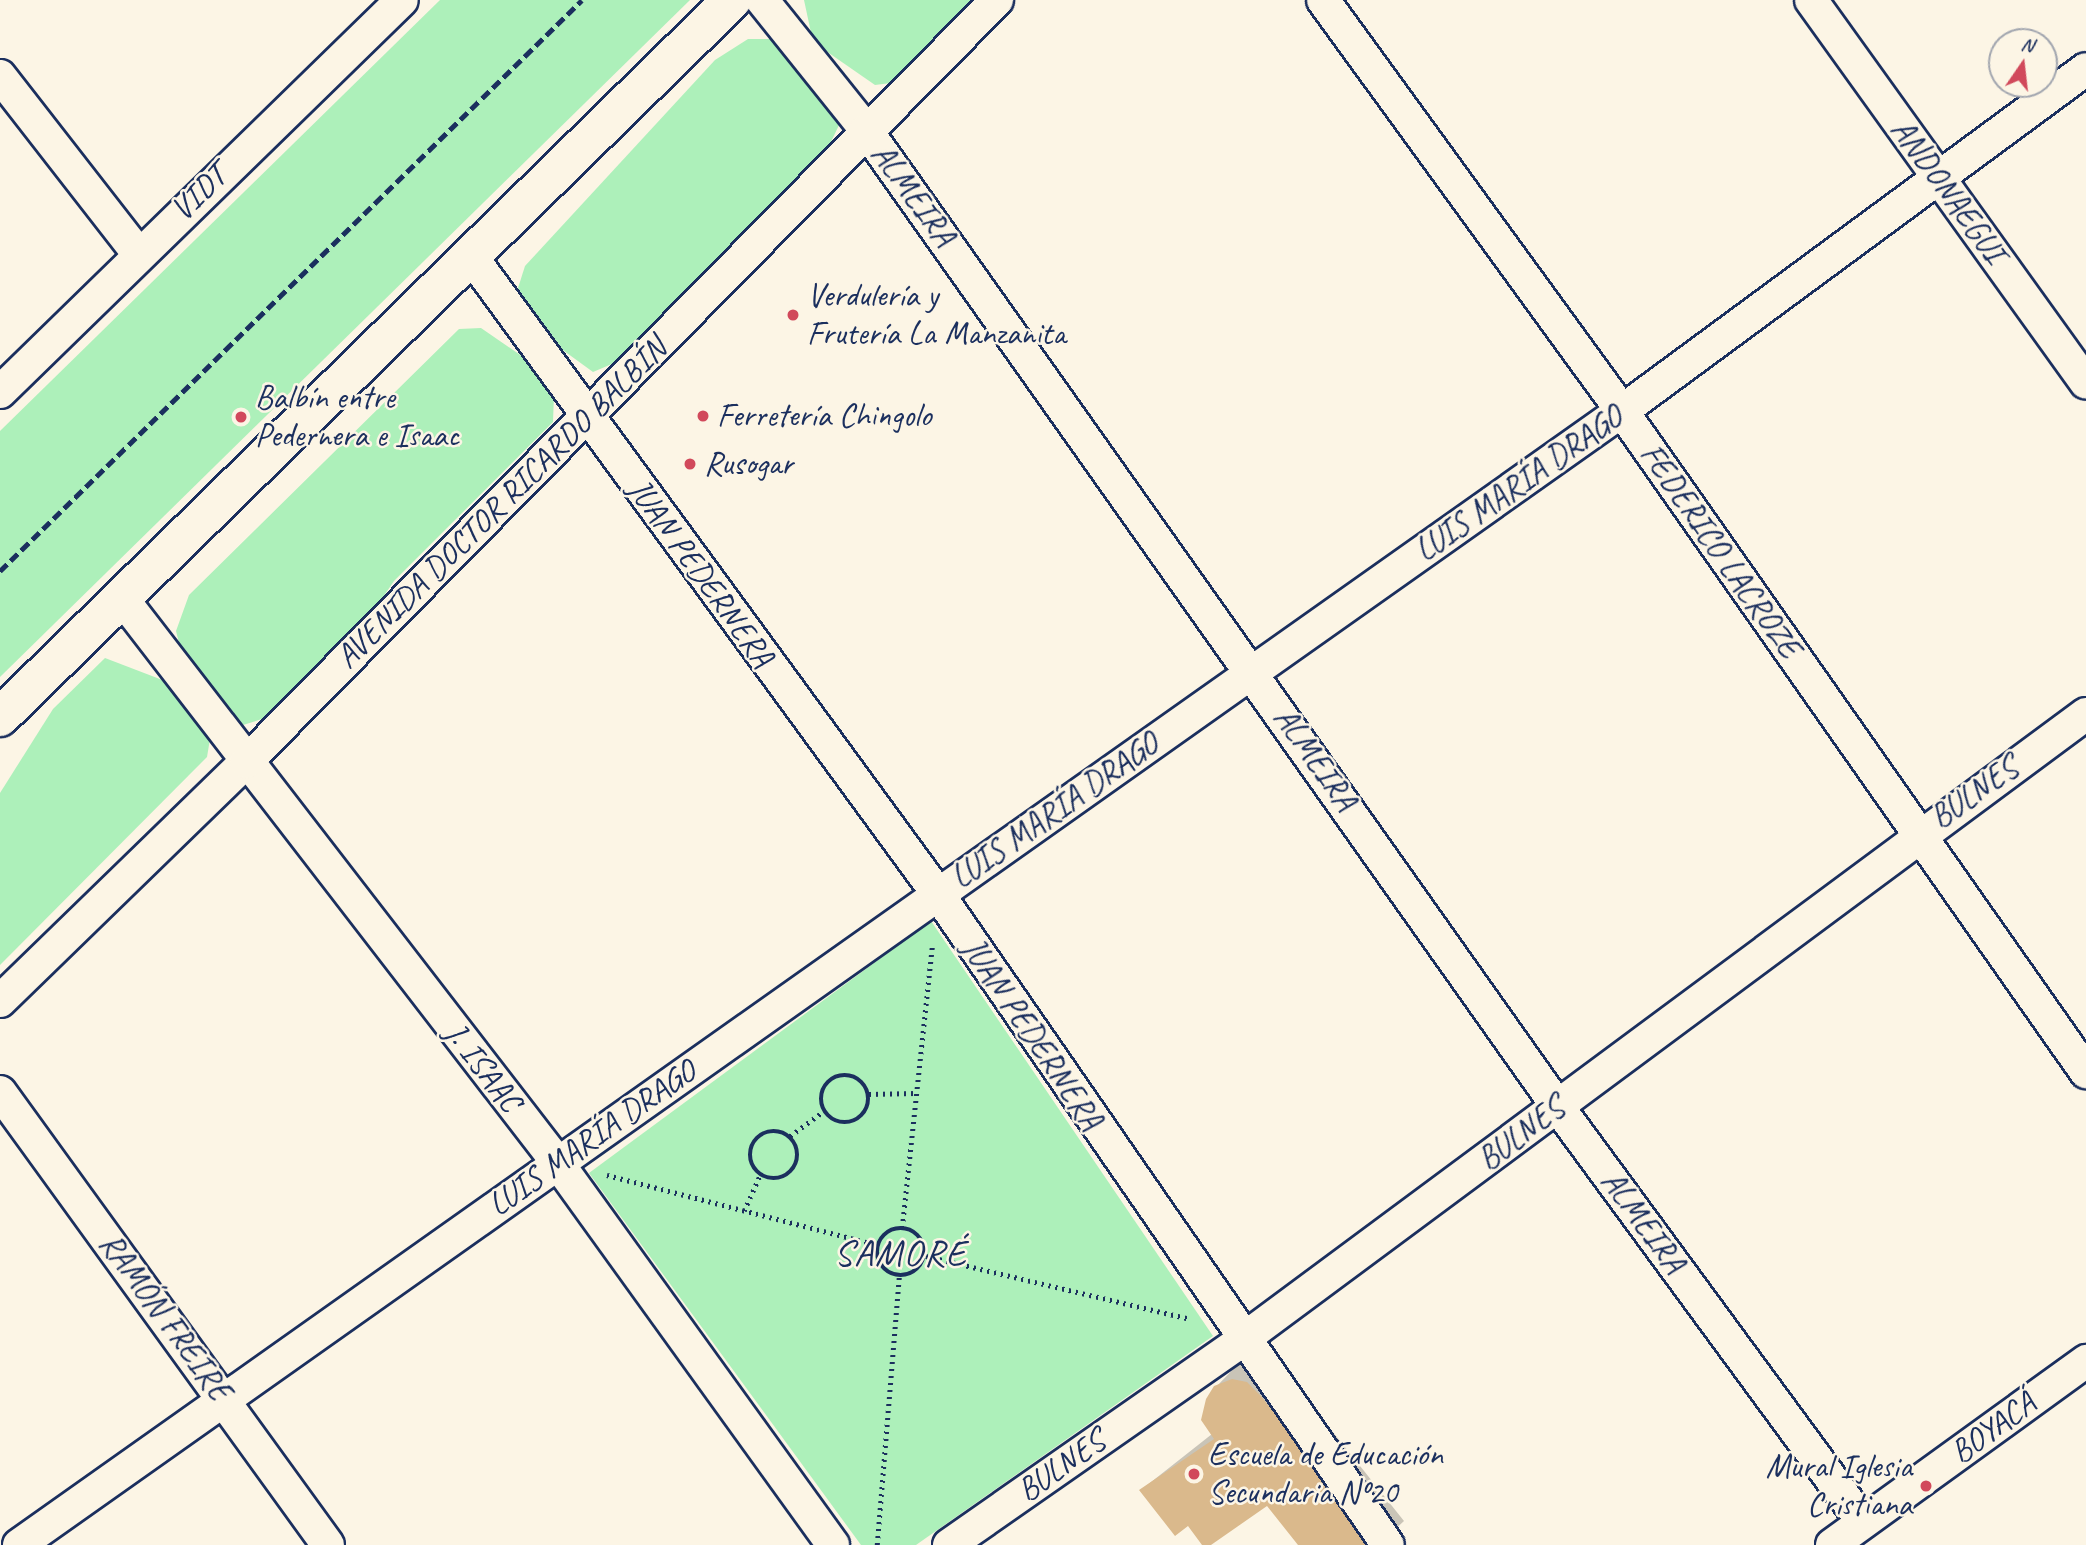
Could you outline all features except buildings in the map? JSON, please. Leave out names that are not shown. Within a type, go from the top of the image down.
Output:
[{"type":"main road","points":[[0,717],[732,0]]},
{"type":"street","name":"VIDT","points":[[0,392],[137,252],[402,0]]},
{"type":"street","name":"ALMEIRA","points":[[762,0],[866,130],[1254,671],[1558,1107],[1863,1522]]},
{"type":"street","name":"AVENIDA DOCTOR RICARDO BALBÍN","points":[[0,1001],[246,762],[997,0]]},
{"type":"street","name":"FEDERICO LACROZE","points":[[1323,0],[1622,411],[2086,1072]]},
{"type":"street","name":"ANDONAEGUI","points":[[1811,0],[2086,382]]},
{"type":"street","name":"LUIS MARÍA DRAGO","points":[[19,1545],[1622,411],[1937,176],[2086,69]]},
{"type":"street","points":[[0,76],[137,252]]},
{"type":"street","name":"JUAN PEDERNERA","points":[[471,256],[938,894],[1237,1335],[1388,1545]]},
{"type":"street","name":"J. ISAAC","points":[[121,597],[557,1162],[833,1545]]},
{"type":"street","name":"BULNES","points":[[949,1545],[1237,1335],[1558,1107],[1917,834],[2086,714]]},
{"type":"street","name":"RAMÓN FREIRE","points":[[0,1092],[225,1398],[328,1545]]},
{"type":"street","name":"BOYACÁ","points":[[1832,1545],[2086,1362]]},
{"type":"path","points":[[557,1162],[878,1245],[902,1228],[938,894]]},
{"type":"path","points":[[838,1076],[861,1080],[869,1094],[867,1111],[855,1122],[839,1122],[824,1111],[822,1091],[838,1076]]},
{"type":"path","points":[[869,1094],[916,1093]]},
{"type":"path","points":[[790,1136],[798,1150],[796,1167],[783,1178],[761,1175],[751,1163],[754,1141],[766,1132],[790,1136],[824,1111]]},
{"type":"path","points":[[744,1211],[761,1175]]},
{"type":"path","points":[[902,1228],[917,1233],[926,1256]]},
{"type":"path","points":[[878,1245],[882,1267],[900,1276],[918,1270],[926,1256]]},
{"type":"path","points":[[926,1256],[1237,1335]]},
{"type":"path","points":[[877,1545],[900,1276]]},
{"type":"green space","points":[[440,0],[690,0],[0,677],[0,431]]},
{"type":"green space","points":[[804,0],[982,0],[907,81],[875,85],[813,42]]},
{"type":"green space","points":[[748,39],[777,39],[840,123],[828,148],[633,355],[593,372],[549,340],[528,309],[518,288],[525,266],[715,60]]},
{"type":"green space","points":[[481,328],[529,361],[554,395],[553,422],[394,581],[349,647],[284,712],[243,725],[185,667],[176,631],[189,595],[459,329]]},
{"type":"green space","points":[[105,658],[165,681],[202,721],[210,739],[207,757],[0,965],[0,793],[53,709]]},
{"type":"green space","points":[[931,921],[1213,1336],[916,1545],[861,1545],[589,1173]]},
{"type":"railway","points":[[0,571],[582,0]]},
{"type":"place","name":"Verdulería y Frutería La Manzanita","points":[[793,315]]},
{"type":"place","name":"Ferretería Chingolo","points":[[703,416]]},
{"type":"place","name":"Balbín entre Pedernera e Isaac","points":[[241,417]]},
{"type":"place","name":"Rusogar","points":[[690,464]]},
{"type":"place","name":"Escuela de Educación Secundaria Nº20","points":[[1194,1474]]},
{"type":"place","name":"Mural Iglesia Cristiana","points":[[1926,1486]]},
{"type":"district","name":"SAMORÉ","points":[[901,1253]]}]
